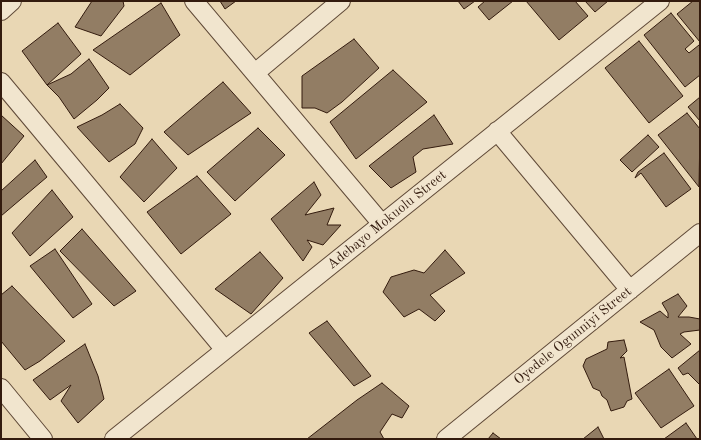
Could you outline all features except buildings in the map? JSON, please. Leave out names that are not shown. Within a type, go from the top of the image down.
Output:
[{"type":"street","points":[[1,10],[12,1]]},
{"type":"street","points":[[194,1],[382,224]]},
{"type":"street","points":[[255,73],[341,1]]},
{"type":"street","name":"Adebayo Mokuolu Street","points":[[114,439],[660,1]]},
{"type":"street","points":[[1,82],[225,350]]},
{"type":"street","points":[[497,131],[630,290]]},
{"type":"street","name":"Oyedele Ogunniyi Street","points":[[446,439],[700,233]]},
{"type":"street","points":[[1,388],[43,439]]}]
